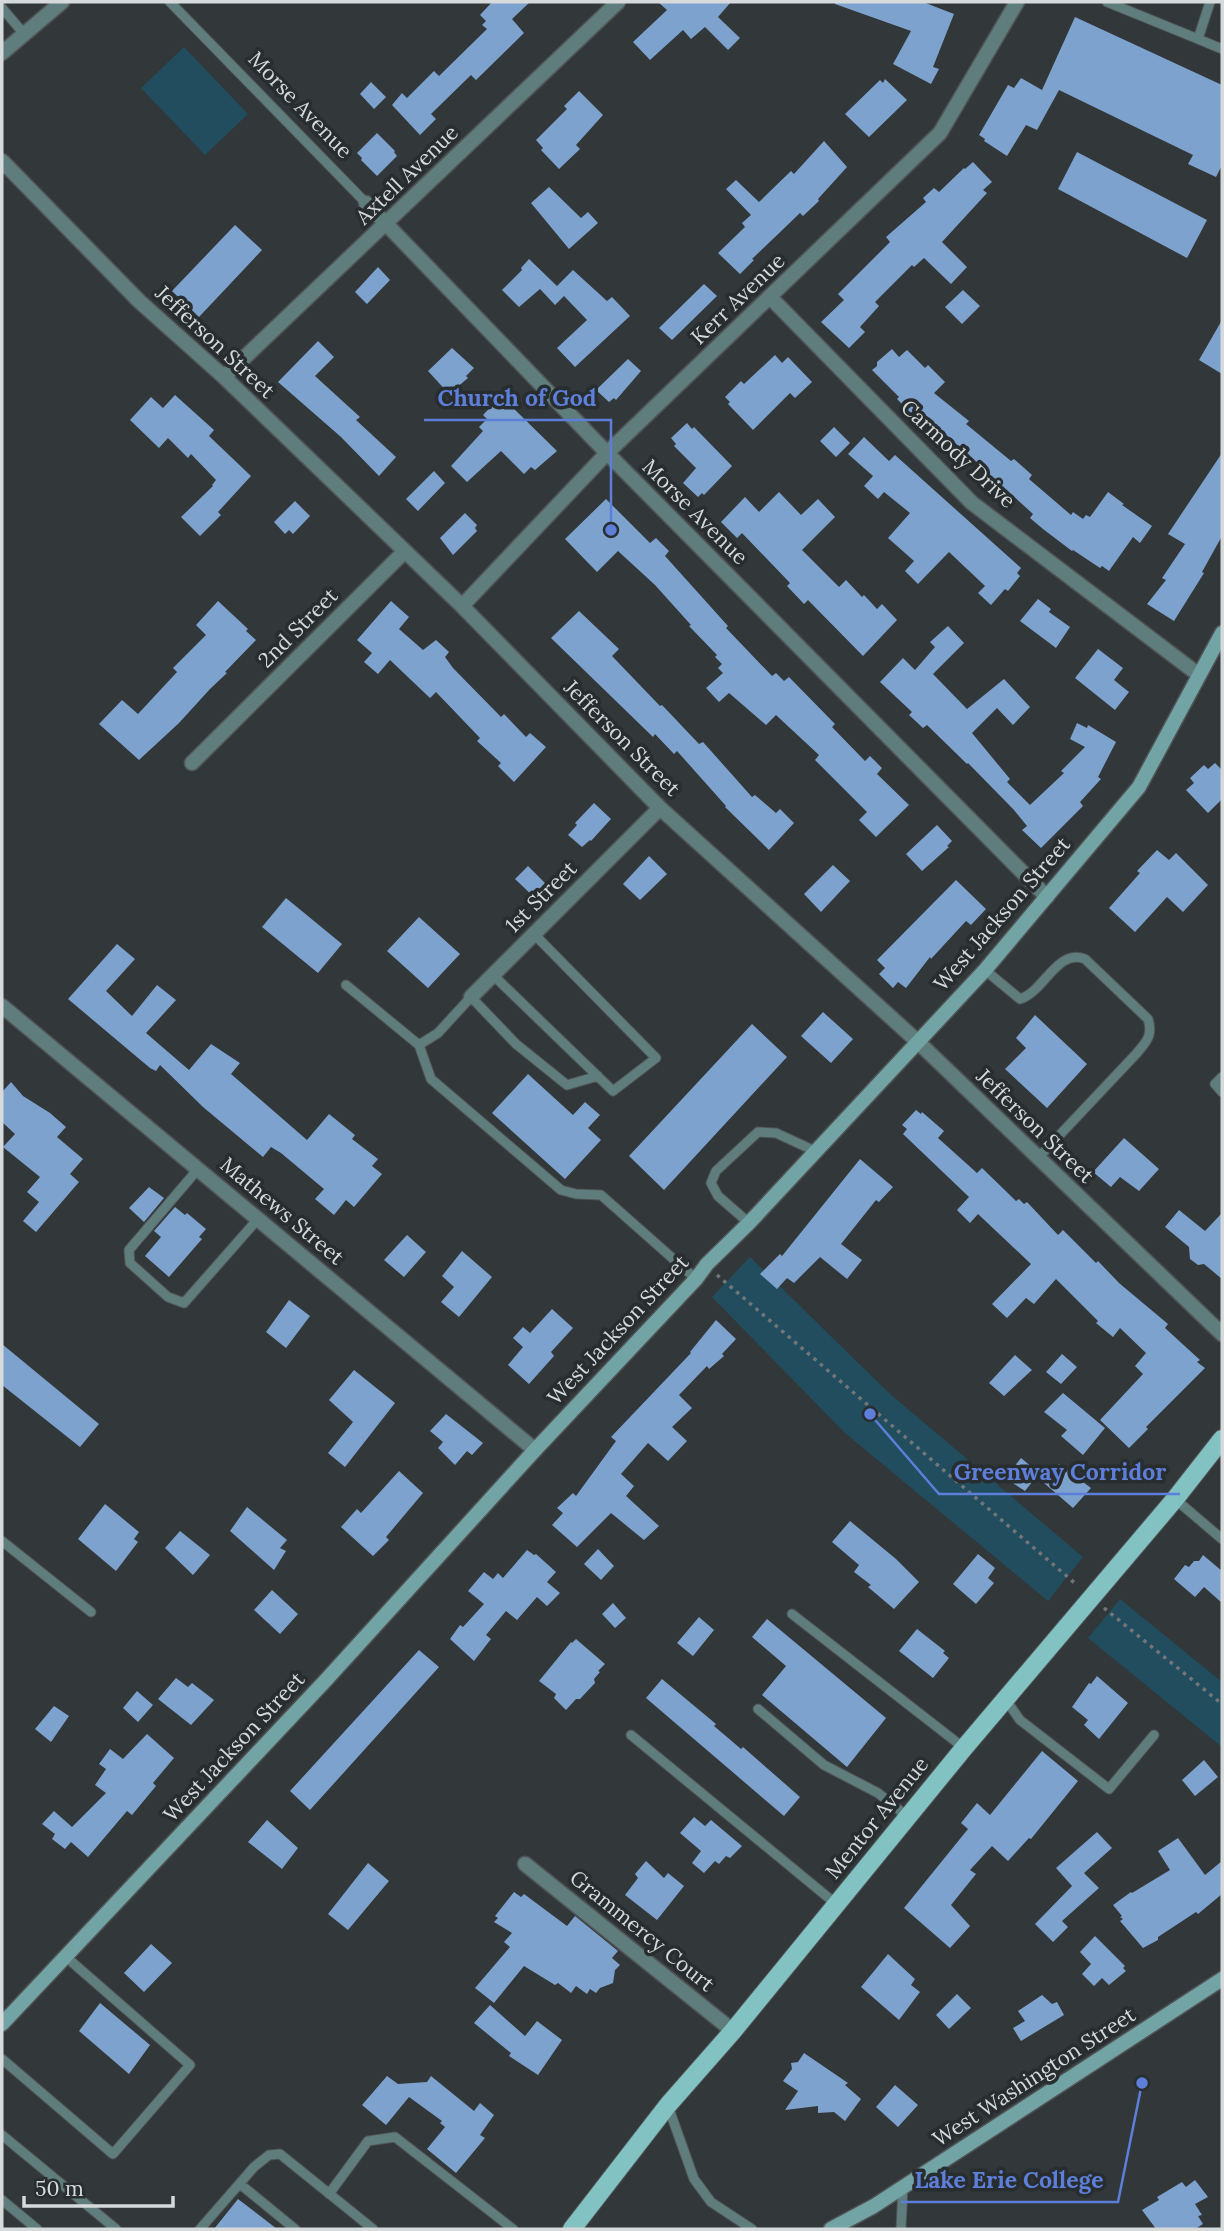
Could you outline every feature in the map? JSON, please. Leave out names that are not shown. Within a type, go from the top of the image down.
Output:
[{"type":"main road","name":"Mentor Avenue","points":[[572,2229],[668,2105],[733,2031],[964,1748],[1221,1443]]},
{"type":"street","points":[[2,53],[62,2]]},
{"type":"street","name":"Axtell Avenue","points":[[224,377],[618,2]]},
{"type":"street","name":"Kerr Avenue","points":[[462,606],[607,453],[940,133],[1017,2]]},
{"type":"street","name":"Jefferson Street","points":[[2,160],[139,301],[224,377],[462,606],[660,808],[917,1041],[1222,1334]]},
{"type":"street","name":"Morse Avenue","points":[[366,202],[607,453],[1047,897]]},
{"type":"street","name":"Carmody Drive","points":[[770,297],[972,503],[1199,675]]},
{"type":"street","name":"2nd Street","points":[[192,763],[404,552]]},
{"type":"street","name":"West Jackson Street","points":[[2,2024],[326,1680],[707,1264],[749,1223],[985,970],[1139,788],[1222,633]]},
{"type":"street","name":"1st Street","points":[[471,997],[660,808]]},
{"type":"street","name":"Mathews Street","points":[[2,1006],[535,1450]]},
{"type":"street","name":"Grammercy Court","points":[[525,1864],[733,2031]]},
{"type":"street","name":"West Washington Street","points":[[831,2229],[874,2206],[1222,1979]]},
{"type":"lane","name":"Morse Avenue","points":[[170,2],[366,202]]},
{"type":"lane","points":[[1107,2],[1222,49]]},
{"type":"lane","points":[[1198,39],[1210,2]]},
{"type":"lane","points":[[2,8],[24,35]]},
{"type":"lane","points":[[493,975],[613,1091],[656,1058],[534,934]]},
{"type":"lane","points":[[985,970],[1020,999],[1029,997],[1066,958],[1076,955],[1085,959],[1139,1010],[1148,1019],[1151,1029],[1149,1040],[1038,1158]]},
{"type":"lane","points":[[346,985],[419,1045],[431,1079],[561,1190],[576,1194],[601,1195],[696,1279]]},
{"type":"lane","points":[[471,997],[516,1044],[567,1085],[597,1076]]},
{"type":"lane","name":"1st Street","points":[[419,1045],[438,1033],[471,997]]},
{"type":"lane","points":[[1222,1077],[1215,1084],[1222,1092]]},
{"type":"lane","points":[[749,1223],[718,1196],[711,1183],[716,1171],[758,1132],[776,1133],[815,1151]]},
{"type":"lane","points":[[198,1169],[129,1250],[130,1263],[168,1297],[184,1303],[258,1219]]},
{"type":"lane","points":[[1175,1499],[1222,1539]]},
{"type":"lane","points":[[2,1541],[90,1612]]},
{"type":"lane","points":[[792,1614],[964,1748]]},
{"type":"lane","points":[[1006,1700],[1020,1720],[1109,1789],[1154,1735]]},
{"type":"lane","points":[[758,1709],[824,1765],[878,1793],[908,1817]]},
{"type":"lane","points":[[631,1735],[836,1904]]},
{"type":"lane","points":[[2,2059],[113,2154],[190,2065],[65,1956]]},
{"type":"lane","points":[[668,2105],[694,2179],[711,2202],[752,2229]]},
{"type":"lane","points":[[2,2135],[116,2229]]},
{"type":"lane","points":[[330,2194],[368,2141],[396,2137],[513,2229]]},
{"type":"lane","points":[[200,2229],[254,2167],[269,2155],[280,2154],[373,2229]]},
{"type":"lane","points":[[240,2184],[295,2229]]},
{"type":"lane","points":[[901,2229],[902,2187]]},
{"type":"lane","points":[[2,2200],[37,2229]]},
{"type":"path","points":[[707,1264],[723,1283],[1092,1598],[1222,1704]]},
{"type":"shaded area","points":[[184,47],[248,114],[205,155],[141,88]]},
{"type":"shaded area","points":[[750,1257],[890,1394],[1083,1557],[1048,1601],[845,1433],[712,1297]]},
{"type":"shaded area","points":[[1120,1599],[1222,1682],[1222,1747],[1088,1638]]},
{"type":"building","points":[[492,2],[530,2],[512,19],[524,33],[476,80],[471,75],[431,114],[436,119],[420,135],[392,105],[402,93],[407,98],[434,71],[439,76],[487,29],[482,25],[486,21],[480,15]]},
{"type":"building","points":[[658,2],[731,2],[718,17],[740,38],[728,50],[705,27],[691,39],[683,30],[650,60],[633,42],[667,10]]},
{"type":"building","points":[[835,2],[923,2],[954,14],[933,67],[939,69],[931,84],[893,64],[911,31]]},
{"type":"building","points":[[1075,17],[1222,85],[1222,165],[1216,177],[1188,164],[1193,155],[1059,90],[1037,130],[1026,125],[1007,156],[984,141],[979,135],[1008,85],[1014,88],[1021,78],[1042,90]]},
{"type":"building","points":[[885,79],[907,100],[869,137],[845,114],[880,80],[883,83]]},
{"type":"building","points":[[371,82],[386,97],[374,109],[360,94]]},
{"type":"building","points":[[579,91],[603,115],[576,145],[580,149],[559,169],[541,150],[543,148],[536,140],[567,109],[564,106]]},
{"type":"building","points":[[377,133],[397,156],[377,176],[357,153]]},
{"type":"building","points":[[824,141],[847,167],[819,201],[803,216],[800,213],[740,274],[718,253],[745,227],[742,223],[751,215],[726,189],[736,180],[759,202],[791,171],[794,174]]},
{"type":"building","points":[[1077,152],[1207,220],[1187,258],[1058,189]]},
{"type":"building","points":[[973,162],[992,182],[983,190],[987,193],[942,242],[967,267],[951,284],[924,258],[914,267],[912,265],[875,302],[879,306],[860,327],[865,332],[849,348],[821,322],[844,300],[838,294],[890,242],[886,237],[926,202],[923,198],[934,188],[939,192]]},
{"type":"building","points":[[549,187],[581,218],[588,212],[598,223],[569,249],[531,203]]},
{"type":"building","points":[[235,225],[262,250],[199,317],[172,291]]},
{"type":"building","points":[[529,259],[557,286],[573,270],[607,301],[612,297],[630,316],[575,367],[557,348],[587,320],[564,296],[555,305],[540,289],[519,307],[502,290]]},
{"type":"building","points":[[378,267],[390,280],[367,304],[355,292]]},
{"type":"building","points":[[704,284],[717,296],[672,340],[659,328]]},
{"type":"building","points":[[963,290],[980,306],[962,324],[945,307]]},
{"type":"building","points":[[1222,320],[1222,374],[1199,360]]},
{"type":"building","points":[[318,341],[334,357],[315,376],[360,417],[356,420],[396,457],[379,476],[341,437],[278,382]]},
{"type":"building","points":[[452,348],[474,368],[466,376],[468,378],[449,394],[428,371]]},
{"type":"building","points":[[892,349],[899,357],[907,350],[925,368],[928,365],[945,382],[934,393],[969,421],[966,424],[1032,475],[1029,479],[1071,515],[1073,512],[1083,519],[1086,515],[1090,517],[1108,492],[1124,504],[1122,505],[1152,526],[1140,543],[1133,537],[1109,571],[1072,551],[1043,529],[1030,518],[1033,514],[918,409],[911,413],[872,370]]},
{"type":"building","points":[[775,355],[782,363],[788,357],[812,382],[795,398],[790,393],[753,430],[728,404],[730,402],[725,397],[741,381],[744,384]]},
{"type":"building","points":[[628,359],[641,371],[616,400],[614,398],[609,402],[596,390]]},
{"type":"building","points":[[175,395],[214,430],[209,436],[251,476],[218,512],[221,515],[200,536],[181,517],[216,480],[191,454],[188,458],[168,438],[159,448],[130,420],[151,397],[163,408]]},
{"type":"building","points":[[501,396],[557,451],[535,470],[531,467],[524,474],[501,451],[467,482],[451,466],[483,431],[479,427],[487,419],[483,415]]},
{"type":"building","points":[[687,423],[732,466],[704,495],[702,493],[698,497],[683,483],[696,468],[674,446],[676,444],[671,438]]},
{"type":"building","points":[[834,427],[850,443],[836,457],[820,441]]},
{"type":"building","points":[[864,437],[889,461],[895,455],[1021,568],[1017,573],[1020,576],[1008,591],[1005,589],[991,605],[978,593],[985,586],[949,552],[918,584],[905,571],[914,561],[888,538],[910,513],[884,492],[878,499],[864,486],[873,476],[848,454]]},
{"type":"building","points":[[1222,453],[1222,536],[1202,572],[1204,573],[1174,621],[1147,604],[1166,580],[1162,578],[1185,544],[1168,534]]},
{"type":"building","points":[[434,471],[445,483],[418,511],[406,499]]},
{"type":"building","points":[[779,492],[801,515],[818,499],[835,517],[802,550],[839,587],[846,580],[877,609],[882,604],[897,620],[863,656],[808,600],[804,604],[787,586],[790,583],[742,533],[737,538],[721,522],[745,497],[759,512]]},
{"type":"building","points":[[606,499],[650,543],[656,538],[669,551],[665,556],[728,626],[726,628],[772,676],[776,673],[784,681],[789,677],[835,724],[832,727],[865,761],[870,756],[882,768],[877,774],[909,805],[876,837],[859,820],[867,812],[815,760],[819,755],[776,715],[766,725],[729,693],[719,702],[706,688],[723,673],[718,668],[722,664],[655,585],[618,551],[597,572],[565,539]]},
{"type":"building","points":[[295,501],[310,516],[293,534],[289,530],[285,534],[274,522]]},
{"type":"building","points":[[465,513],[477,525],[477,531],[453,555],[440,538]]},
{"type":"building","points":[[1038,599],[1051,609],[1049,612],[1070,627],[1056,648],[1020,621]]},
{"type":"building","points":[[218,601],[256,640],[179,723],[139,760],[99,724],[122,700],[138,714],[177,672],[173,668],[206,635],[196,625]]},
{"type":"building","points":[[391,601],[409,617],[399,629],[423,650],[436,640],[449,652],[445,657],[453,668],[501,717],[504,714],[526,737],[530,733],[546,747],[514,782],[498,766],[501,763],[477,741],[480,738],[436,692],[430,698],[390,660],[378,674],[364,662],[372,653],[357,640]]},
{"type":"building","points":[[579,611],[619,649],[612,656],[699,744],[703,742],[752,797],[755,795],[776,813],[780,809],[794,823],[769,850],[725,807],[677,751],[674,754],[655,734],[653,737],[551,638]]},
{"type":"building","points":[[948,626],[964,643],[933,674],[967,709],[1004,679],[1030,707],[1013,725],[997,708],[972,733],[1010,779],[1007,782],[1030,805],[1064,773],[1061,771],[1085,747],[1070,739],[1077,723],[1087,728],[1088,725],[1116,742],[1098,777],[1101,779],[1080,802],[1083,806],[1041,848],[1022,830],[1027,826],[1014,810],[927,725],[923,728],[909,715],[912,712],[880,682],[903,658],[915,670],[935,647],[930,642]]},
{"type":"building","points":[[1098,649],[1123,668],[1114,680],[1129,692],[1115,710],[1075,678]]},
{"type":"building","points":[[1215,763],[1222,770],[1222,799],[1208,813],[1186,790],[1194,783],[1190,778],[1204,765],[1208,769]]},
{"type":"building","points":[[594,803],[611,819],[582,847],[568,835],[577,825],[575,823]]},
{"type":"building","points":[[937,825],[952,841],[947,846],[949,847],[922,871],[906,854]]},
{"type":"building","points":[[1157,850],[1169,860],[1176,853],[1208,885],[1183,912],[1167,897],[1135,932],[1109,908]]},
{"type":"building","points":[[649,856],[667,874],[640,900],[623,884]]},
{"type":"building","points":[[833,865],[850,881],[821,912],[804,894]]},
{"type":"building","points":[[528,866],[550,888],[538,901],[515,879]]},
{"type":"building","points":[[956,880],[986,909],[971,925],[966,921],[931,959],[930,957],[906,988],[898,982],[893,988],[879,974],[885,968],[877,960]]},
{"type":"building","points":[[286,898],[342,944],[318,973],[262,927]]},
{"type":"building","points":[[419,917],[460,954],[428,988],[387,951]]},
{"type":"building","points":[[117,944],[135,959],[106,991],[132,1016],[157,985],[176,1000],[146,1033],[189,1070],[211,1044],[240,1063],[231,1074],[307,1140],[329,1114],[355,1135],[352,1139],[378,1159],[372,1166],[382,1174],[354,1207],[346,1200],[334,1215],[315,1199],[324,1189],[281,1153],[271,1147],[263,1157],[203,1107],[160,1065],[156,1071],[150,1068],[68,999]]},
{"type":"building","points":[[823,1012],[853,1039],[831,1063],[801,1036]]},
{"type":"building","points":[[1035,1015],[1087,1064],[1047,1108],[1005,1069],[1026,1048],[1016,1038]]},
{"type":"building","points":[[752,1024],[787,1057],[664,1190],[629,1156]]},
{"type":"building","points":[[528,1074],[573,1115],[585,1102],[600,1115],[588,1128],[601,1140],[565,1179],[492,1113]]},
{"type":"building","points":[[11,1082],[23,1096],[66,1127],[57,1137],[83,1159],[70,1174],[79,1182],[36,1232],[23,1221],[39,1202],[27,1192],[40,1177],[3,1147],[15,1134],[2,1122],[2,1092]]},
{"type":"building","points":[[916,1110],[944,1131],[938,1138],[977,1173],[982,1168],[1016,1201],[1019,1199],[1024,1204],[1027,1202],[1058,1235],[1063,1230],[1096,1263],[1098,1261],[1119,1283],[1168,1324],[1165,1328],[1200,1360],[1197,1362],[1205,1368],[1146,1427],[1148,1429],[1129,1448],[1100,1420],[1143,1374],[1135,1366],[1146,1353],[1120,1328],[1113,1337],[1096,1323],[1098,1321],[1056,1279],[1034,1304],[1026,1298],[1007,1318],[992,1304],[1031,1264],[978,1214],[970,1223],[957,1210],[969,1197],[903,1134],[907,1129],[902,1125]]},
{"type":"building","points":[[1124,1138],[1159,1169],[1139,1191],[1120,1177],[1111,1187],[1093,1172]]},
{"type":"building","points":[[860,1159],[893,1187],[879,1202],[876,1200],[841,1244],[862,1260],[847,1279],[820,1257],[794,1283],[787,1278],[777,1289],[760,1274],[780,1254],[782,1256]]},
{"type":"building","points":[[149,1187],[164,1198],[144,1222],[129,1208]]},
{"type":"building","points":[[175,1207],[206,1229],[199,1237],[202,1239],[169,1277],[145,1256],[161,1237],[154,1231]]},
{"type":"building","points":[[1179,1210],[1205,1231],[1222,1213],[1222,1279],[1204,1264],[1198,1265],[1190,1259],[1189,1247],[1165,1227]]},
{"type":"building","points":[[407,1235],[426,1252],[404,1277],[384,1260]]},
{"type":"building","points":[[462,1251],[492,1277],[459,1317],[441,1302],[454,1287],[442,1276]]},
{"type":"building","points":[[289,1300],[310,1316],[286,1348],[266,1332]]},
{"type":"building","points":[[552,1309],[573,1328],[551,1352],[554,1356],[529,1384],[508,1365],[523,1347],[513,1338],[523,1327],[530,1333]]},
{"type":"building","points":[[716,1320],[736,1339],[722,1354],[724,1356],[709,1369],[707,1366],[679,1395],[692,1408],[672,1427],[687,1441],[668,1461],[648,1443],[621,1474],[634,1486],[626,1496],[659,1526],[644,1540],[611,1513],[577,1547],[552,1525],[563,1513],[557,1508],[573,1493],[576,1496],[616,1441],[611,1437],[691,1353]]},
{"type":"building","points":[[2,1344],[99,1424],[80,1447],[2,1385]]},
{"type":"building","points":[[1062,1354],[1077,1367],[1061,1384],[1046,1372]]},
{"type":"building","points":[[1015,1355],[1032,1370],[1004,1396],[989,1383]]},
{"type":"building","points":[[354,1370],[395,1403],[345,1467],[328,1453],[353,1422],[329,1400]]},
{"type":"building","points":[[1063,1393],[1105,1428],[1083,1455],[1061,1436],[1067,1430],[1044,1412]]},
{"type":"building","points":[[446,1414],[483,1443],[472,1455],[467,1451],[455,1465],[438,1448],[443,1442],[430,1431]]},
{"type":"building","points":[[1021,1458],[1039,1473],[1025,1491],[1005,1478]]},
{"type":"building","points":[[1059,1464],[1091,1488],[1073,1508],[1044,1483]]},
{"type":"building","points":[[399,1471],[423,1493],[386,1537],[389,1540],[373,1556],[341,1527],[357,1509],[361,1513]]},
{"type":"building","points":[[105,1504],[139,1532],[134,1539],[138,1542],[116,1571],[78,1539]]},
{"type":"building","points":[[247,1507],[287,1540],[280,1548],[286,1551],[274,1570],[230,1531]]},
{"type":"building","points":[[850,1521],[919,1582],[894,1609],[854,1572],[859,1565],[832,1542]]},
{"type":"building","points":[[180,1531],[210,1555],[193,1575],[165,1548]]},
{"type":"building","points":[[598,1549],[614,1566],[601,1580],[584,1564]]},
{"type":"building","points":[[527,1550],[536,1554],[556,1572],[547,1582],[560,1593],[547,1606],[537,1597],[517,1620],[506,1611],[486,1635],[491,1639],[474,1661],[450,1639],[460,1625],[463,1627],[484,1604],[468,1591],[484,1572],[493,1579],[498,1573],[503,1578]]},
{"type":"building","points":[[978,1554],[995,1568],[988,1578],[994,1583],[976,1604],[953,1584]]},
{"type":"building","points":[[1203,1555],[1222,1571],[1222,1603],[1204,1587],[1195,1597],[1174,1579],[1185,1565],[1189,1567]]},
{"type":"building","points":[[272,1590],[298,1614],[280,1634],[254,1610]]},
{"type":"building","points":[[613,1603],[626,1618],[615,1628],[602,1614]]},
{"type":"building","points":[[699,1617],[714,1630],[693,1656],[677,1643]]},
{"type":"building","points":[[767,1619],[886,1718],[847,1767],[762,1695],[786,1666],[752,1637]]},
{"type":"building","points":[[917,1629],[945,1651],[943,1653],[949,1658],[933,1678],[899,1651]]},
{"type":"building","points":[[576,1639],[605,1664],[598,1671],[600,1672],[594,1679],[595,1683],[566,1710],[554,1698],[556,1694],[539,1681]]},
{"type":"building","points":[[419,1650],[439,1667],[310,1810],[290,1791]]},
{"type":"building","points":[[1097,1676],[1128,1703],[1099,1739],[1084,1725],[1088,1720],[1072,1707]]},
{"type":"building","points":[[176,1678],[188,1687],[192,1683],[214,1700],[191,1725],[158,1699]]},
{"type":"building","points":[[662,1679],[800,1797],[784,1816],[646,1698]]},
{"type":"building","points":[[137,1691],[153,1705],[138,1722],[123,1708]]},
{"type":"building","points":[[54,1706],[69,1716],[51,1742],[35,1729]]},
{"type":"building","points":[[147,1734],[174,1758],[153,1783],[156,1786],[132,1815],[127,1811],[88,1857],[71,1842],[65,1849],[52,1839],[55,1834],[42,1824],[54,1811],[72,1827],[106,1793],[95,1785],[106,1769],[99,1764],[110,1749],[123,1759]]},
{"type":"building","points":[[1042,1751],[1078,1781],[1031,1839],[1029,1838],[1008,1861],[992,1846],[970,1870],[976,1874],[951,1905],[970,1926],[950,1948],[904,1908],[968,1829],[961,1823],[977,1803],[990,1815]]},
{"type":"building","points":[[1204,1760],[1218,1777],[1195,1796],[1182,1780]]},
{"type":"building","points":[[694,1817],[705,1826],[711,1820],[742,1846],[730,1858],[726,1856],[719,1864],[715,1861],[704,1873],[692,1863],[701,1851],[680,1833]]},
{"type":"building","points":[[267,1820],[298,1848],[282,1869],[248,1842]]},
{"type":"building","points":[[1097,1832],[1112,1848],[1084,1873],[1099,1888],[1062,1921],[1068,1927],[1053,1942],[1035,1924],[1072,1886],[1056,1868]]},
{"type":"building","points":[[1178,1838],[1205,1875],[1222,1861],[1222,1894],[1198,1914],[1196,1912],[1143,1948],[1120,1921],[1122,1916],[1113,1905],[1170,1870],[1158,1851]]},
{"type":"building","points":[[646,1861],[664,1878],[668,1873],[684,1886],[657,1920],[625,1895],[638,1878],[635,1874]]},
{"type":"building","points":[[368,1863],[389,1881],[348,1930],[328,1914]]},
{"type":"building","points":[[514,1892],[521,1897],[524,1894],[567,1926],[575,1916],[618,1951],[612,1958],[620,1965],[615,1970],[613,1983],[600,1988],[596,1993],[590,1989],[587,1994],[576,1986],[571,1993],[558,1983],[555,1985],[524,1966],[494,2003],[475,1988],[510,1947],[504,1942],[512,1933],[494,1922],[498,1918],[495,1916]]},
{"type":"building","points":[[1095,1936],[1125,1966],[1123,1968],[1126,1971],[1109,1985],[1102,1978],[1094,1986],[1082,1974],[1091,1964],[1080,1952]]},
{"type":"building","points":[[151,1944],[172,1963],[144,1992],[124,1973]]},
{"type":"building","points":[[888,1954],[915,1979],[911,1985],[920,1992],[899,2020],[861,1987]]},
{"type":"building","points":[[957,1994],[971,2008],[949,2029],[936,2015]]},
{"type":"building","points":[[1042,1995],[1052,2004],[1057,2002],[1064,2015],[1021,2041],[1013,2028],[1025,2021],[1018,2011]]},
{"type":"building","points":[[100,2003],[150,2045],[129,2074],[79,2031]]},
{"type":"building","points":[[490,2005],[525,2036],[537,2021],[562,2040],[538,2075],[509,2056],[511,2053],[474,2023]]},
{"type":"building","points":[[804,2053],[848,2083],[845,2085],[861,2099],[845,2121],[834,2112],[818,2113],[818,2106],[785,2110],[798,2091],[783,2081],[792,2069],[791,2063],[798,2062]]},
{"type":"building","points":[[387,2076],[398,2084],[427,2082],[431,2076],[474,2111],[480,2103],[494,2115],[480,2135],[485,2138],[456,2173],[427,2149],[445,2127],[440,2123],[442,2121],[409,2097],[386,2125],[362,2105]]},
{"type":"building","points":[[895,2085],[918,2105],[898,2127],[876,2107]]},
{"type":"building","points":[[1195,2180],[1208,2197],[1195,2204],[1202,2215],[1198,2216],[1203,2224],[1195,2229],[1156,2229],[1142,2210],[1182,2182],[1186,2187]]},
{"type":"building","points":[[238,2199],[277,2229],[214,2229]]},
{"type":"place","name":"Church of God","points":[[611,530]]},
{"type":"place","name":"Greenway Corridor","points":[[870,1414]]},
{"type":"place","name":"Lake Erie College","points":[[1142,2083]]}]
